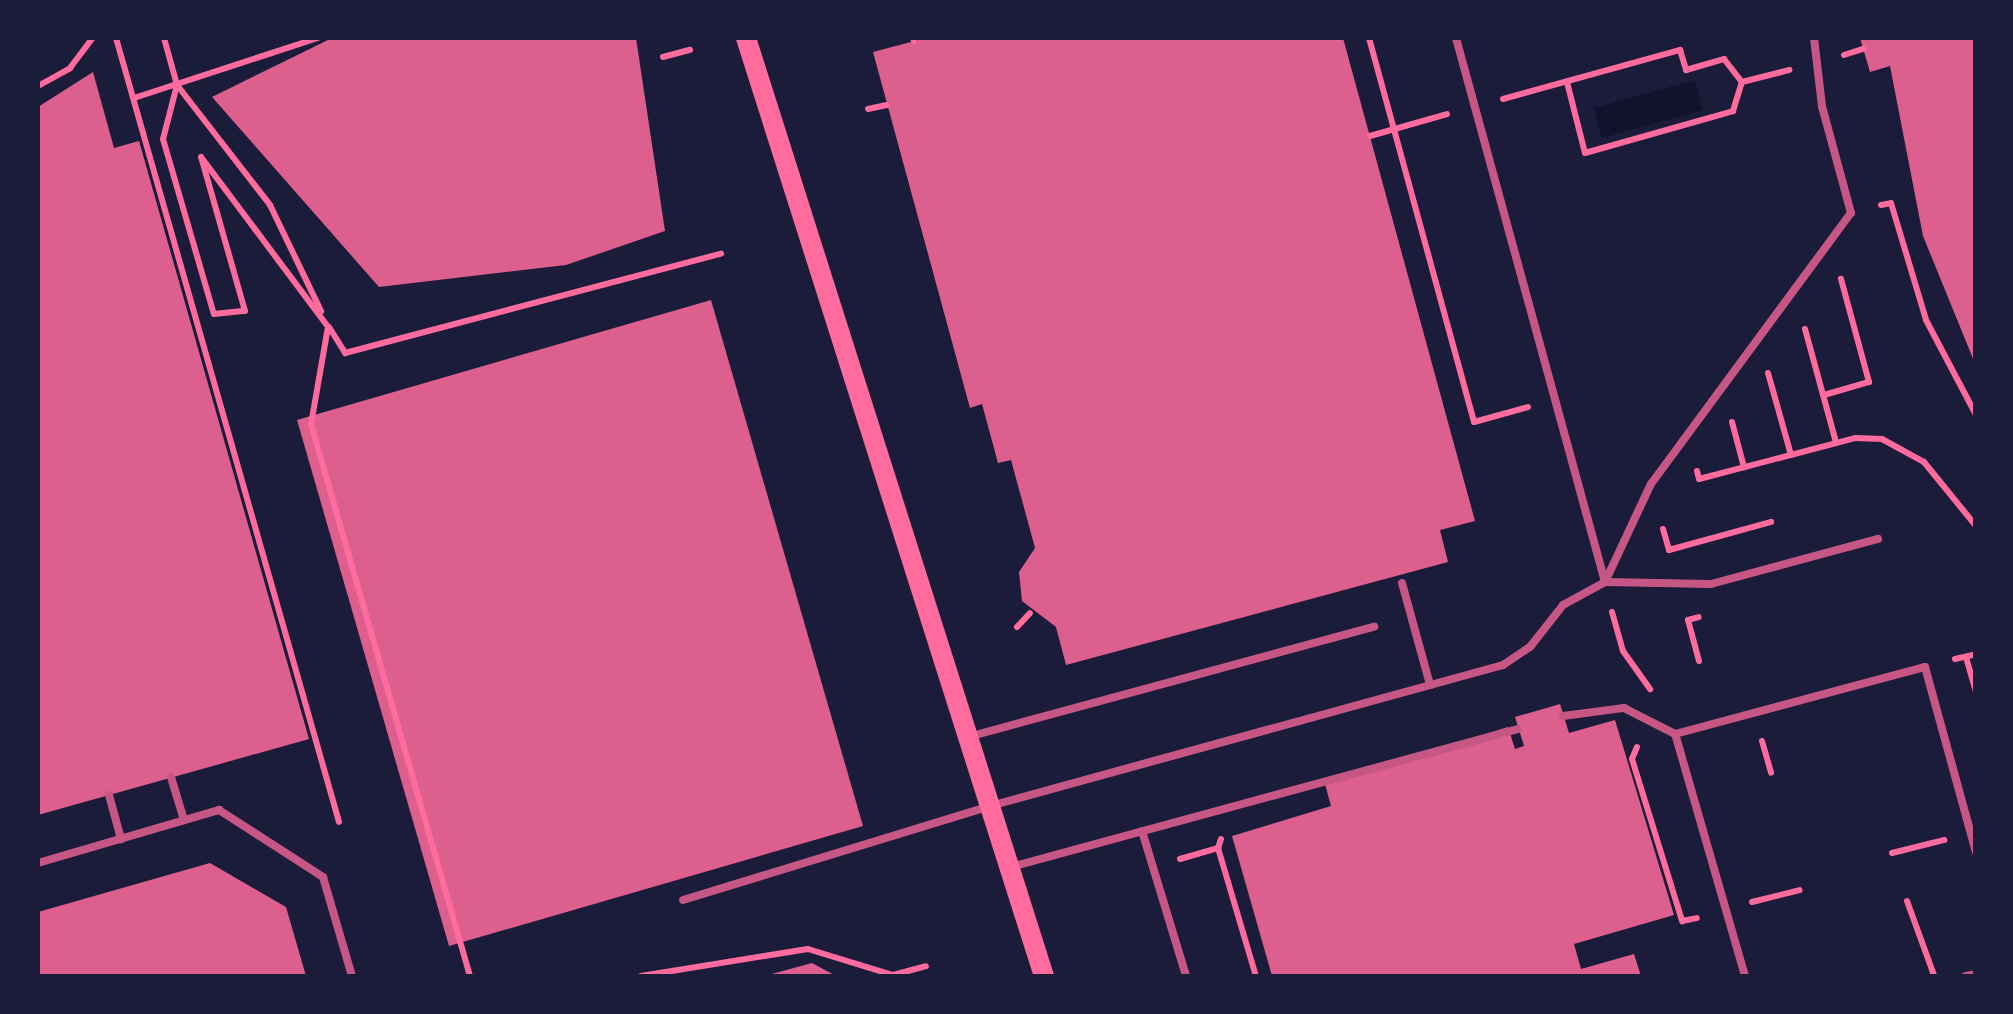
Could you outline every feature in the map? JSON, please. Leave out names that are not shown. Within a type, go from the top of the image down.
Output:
[{"type":"main road","points":[[746,38],[1044,976]]},
{"type":"lane","points":[[1456,38],[1604,582]]},
{"type":"lane","points":[[1604,582],[1651,484],[1851,213],[1816,63],[1814,38]]},
{"type":"lane","points":[[682,900],[990,806],[1503,665],[1530,647],[1563,606],[1604,582],[1710,584],[1878,538]]},
{"type":"lane","points":[[1402,583],[1430,685]]},
{"type":"lane","points":[[968,737],[1374,627]]},
{"type":"lane","points":[[1564,716],[1610,708],[1674,734],[1925,667],[1976,852]]},
{"type":"lane","points":[[1010,867],[1518,729]]},
{"type":"lane","points":[[1674,734],[1745,976]]},
{"type":"lane","points":[[172,777],[184,820]]},
{"type":"lane","points":[[109,795],[121,839]]},
{"type":"lane","points":[[38,863],[219,810],[323,877],[352,976]]},
{"type":"lane","points":[[1142,831],[1186,976]]},
{"type":"lane","points":[[1966,976],[1976,974]]},
{"type":"path","points":[[38,86],[70,68],[93,38]]},
{"type":"path","points":[[116,38],[339,822]]},
{"type":"path","points":[[164,38],[177,85],[270,205],[328,326],[312,424],[470,976]]},
{"type":"path","points":[[134,98],[318,38]]},
{"type":"path","points":[[1369,38],[1474,422],[1554,400]]},
{"type":"path","points":[[663,57],[690,50]]},
{"type":"path","points":[[1370,136],[1680,50],[1686,70],[1724,59],[1742,82]]},
{"type":"path","points":[[1742,82],[1816,63]]},
{"type":"path","points":[[1566,82],[1585,153],[1733,111],[1742,82]]},
{"type":"path","points":[[177,85],[162,140],[214,314],[245,312],[201,157],[345,352],[721,254]]},
{"type":"path","points":[[868,109],[887,104]]},
{"type":"path","points":[[1851,213],[1891,202],[1926,320],[1976,415]]},
{"type":"path","points":[[1824,395],[1869,382],[1831,241]]},
{"type":"path","points":[[1794,289],[1836,443]]},
{"type":"path","points":[[1759,338],[1790,455]]},
{"type":"path","points":[[1744,467],[1836,443],[1882,439],[1905,447],[1976,526]]},
{"type":"path","points":[[1669,550],[1771,522]]},
{"type":"path","points":[[1604,582],[1624,652],[1646,676],[1654,704],[1632,760],[1682,921]]},
{"type":"path","points":[[1018,627],[1030,613]]},
{"type":"path","points":[[1699,661],[1688,620],[1713,613]]},
{"type":"path","points":[[1976,654],[1966,656],[1976,691]]},
{"type":"path","points":[[1892,854],[1970,833]]},
{"type":"path","points":[[1174,861],[1218,848],[1256,976]]},
{"type":"path","points":[[1907,901],[1935,976]]},
{"type":"path","points":[[642,976],[808,949],[893,975],[926,966]]},
{"type":"shaded area","points":[[1695,80],[1703,110],[1602,138],[1594,108]]},
{"type":"building","points":[[332,38],[636,38],[665,231],[566,265],[379,287],[212,97]]},
{"type":"building","points":[[926,38],[1343,38],[1475,521],[1440,530],[1448,562],[1066,665],[1056,627],[1022,601],[1019,572],[1035,548],[1011,460],[998,463],[982,404],[970,408],[873,52]]},
{"type":"building","points":[[1860,38],[1976,38],[1976,366],[1923,236],[1890,66],[1870,72]]},
{"type":"building","points":[[93,72],[114,148],[139,141],[309,739],[38,815],[38,107]]},
{"type":"building","points":[[711,300],[863,826],[449,946],[297,420]]},
{"type":"building","points":[[1560,704],[1569,733],[1615,720],[1674,915],[1574,944],[1581,969],[1634,954],[1641,976],[1272,976],[1232,836],[1331,806],[1325,784],[1508,727],[1515,749],[1524,746],[1515,717]]},
{"type":"building","points":[[210,863],[286,907],[306,976],[38,976],[38,912]]},
{"type":"building","points":[[812,963],[836,976],[768,976],[768,975]]}]
